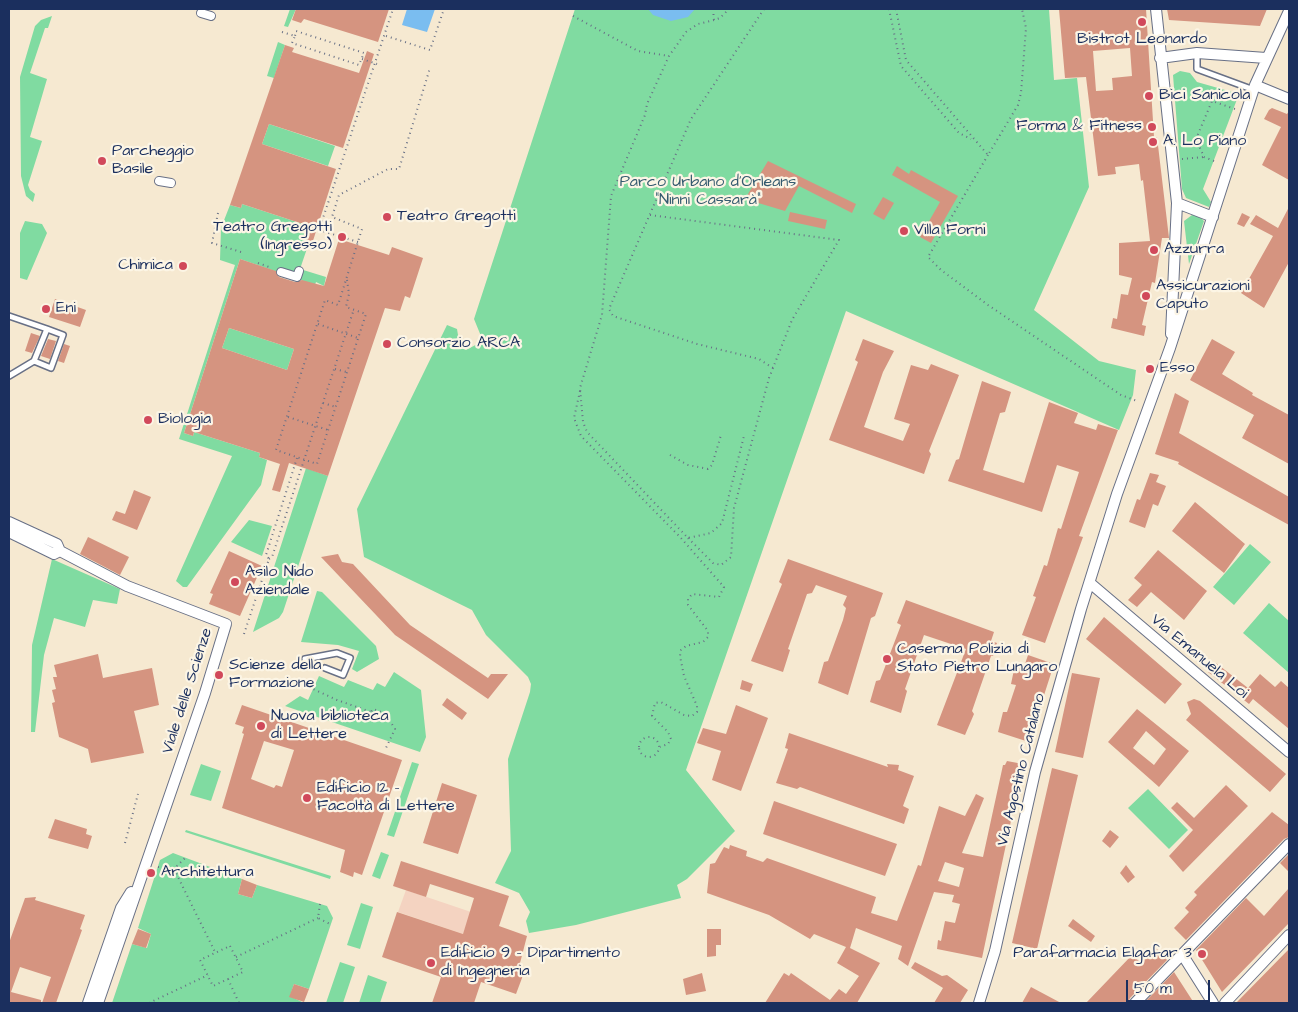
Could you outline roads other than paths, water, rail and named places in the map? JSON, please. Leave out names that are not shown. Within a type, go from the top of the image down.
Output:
[{"type":"street","points":[[1156,9],[1177,203],[1170,348]]},
{"type":"street","name":"Via Agostino Catalano","points":[[979,1003],[995,952],[1035,772],[1117,494],[1170,348],[1255,88],[1266,58],[1289,11]]},
{"type":"street","points":[[201,13],[211,16]]},
{"type":"street","points":[[1160,58],[1197,53],[1266,58]]},
{"type":"street","points":[[1255,88],[1289,99]]},
{"type":"street","points":[[159,181],[171,183]]},
{"type":"street","points":[[1177,203],[1213,217]]},
{"type":"street","points":[[282,272],[297,277],[299,271]]},
{"type":"street","name":"Viale delle Scienze","points":[[9,522],[57,550],[127,586],[226,624],[205,693],[98,1003]]},
{"type":"street","name":"Viale delle Scienze","points":[[9,532],[57,550]]},
{"type":"street","name":"Via Emanuela Loi","points":[[1090,583],[1289,752]]},
{"type":"street","points":[[1135,1003],[1289,844]]},
{"type":"street","name":"Viale delle Scienze","points":[[88,1003],[121,908],[139,881]]},
{"type":"street","points":[[1225,1003],[1289,936]]},
{"type":"street","points":[[1182,954],[1213,1003]]},
{"type":"lane","points":[[1197,53],[1197,69],[1255,88]]},
{"type":"lane","points":[[9,316],[63,335],[51,368],[34,362]]},
{"type":"lane","points":[[9,376],[34,362],[47,329]]},
{"type":"lane","points":[[305,659],[338,652],[350,658],[343,675],[324,668]]},
{"type":"water","points":[[407,9],[435,9],[427,32],[402,25]]},
{"type":"water","points":[[648,9],[695,9],[688,17],[671,21],[653,15]]},
{"type":"place","name":"Bistrot Leonardo","points":[[1142,22]]},
{"type":"place","name":"Bici Sanicola","points":[[1149,96]]},
{"type":"place","name":"Forma & Fitness","points":[[1152,127]]},
{"type":"place","name":"A. Lo Piano","points":[[1153,142]]},
{"type":"place","name":"Parcheggio Basile","points":[[102,161]]},
{"type":"place","name":"Teatro Gregotti","points":[[387,217]]},
{"type":"place","name":"Villa Forni","points":[[904,231]]},
{"type":"place","name":"Teatro Gregotti (Ingresso)","points":[[342,237]]},
{"type":"place","name":"Azzurra","points":[[1154,250]]},
{"type":"place","name":"Chimica","points":[[183,266]]},
{"type":"place","name":"Assicurazioni Caputo","points":[[1146,296]]},
{"type":"place","name":"Eni","points":[[46,309]]},
{"type":"place","name":"Consorzio ARCA","points":[[387,344]]},
{"type":"place","name":"Esso","points":[[1150,369]]},
{"type":"place","name":"Biologia","points":[[148,420]]},
{"type":"place","name":"Asilo Nido Aziendale","points":[[235,582]]},
{"type":"place","name":"Caserma Polizia di Stato Pietro Lungaro","points":[[887,659]]},
{"type":"place","name":"Scienze della Formazione","points":[[219,675]]},
{"type":"place","name":"Nuova biblioteca di Lettere","points":[[261,726]]},
{"type":"place","name":"Edificio 12 - Facoltà di Lettere","points":[[307,798]]},
{"type":"place","name":"Architettura","points":[[151,873]]},
{"type":"place","name":"Parafarmacia Elgafar 3","points":[[1202,954]]},
{"type":"place","name":"Edificio 9 - Dipartimento di Ingegneria","points":[[431,963]]},
{"type":"park label","name":"Parco Urbano d'Orleans \"Ninni Cassarà\"","points":[[708,192]]}]
